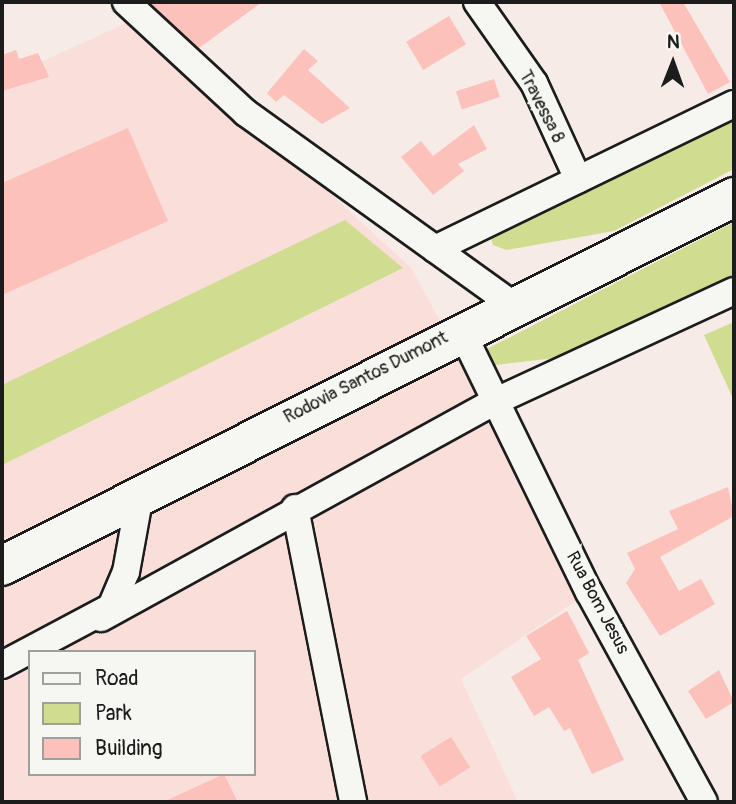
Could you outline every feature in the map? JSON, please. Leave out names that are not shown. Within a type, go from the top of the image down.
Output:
[{"type":"highway","name":"Rodovia Santos Dumont","points":[[2,566],[461,330],[734,197]]},
{"type":"street","points":[[126,2],[246,113],[513,305]]},
{"type":"street","name":"Travessa 8","points":[[477,2],[534,83],[578,179]]},
{"type":"street","points":[[435,249],[734,104]]},
{"type":"street","points":[[34,650],[101,618],[295,508],[496,401],[734,291]]},
{"type":"street","name":"Rua Bom Jesus","points":[[461,330],[589,592],[704,802]]},
{"type":"street","points":[[101,618],[126,572],[140,495]]},
{"type":"street","points":[[295,508],[354,802]]},
{"type":"street","points":[[2,665],[28,653]]},
{"type":"shaded area","points":[[139,17],[411,268],[589,592],[461,679],[518,802],[2,802],[2,80]]},
{"type":"green space","points":[[734,104],[734,169],[614,231],[506,250],[493,245],[490,234]]},
{"type":"green space","points":[[345,220],[403,268],[2,465],[2,385]]},
{"type":"green space","points":[[734,222],[734,279],[555,358],[487,366],[483,351]]},
{"type":"green space","points":[[734,322],[734,401],[704,335]]},
{"type":"building","points":[[149,2],[262,2],[199,48]]},
{"type":"building","points":[[659,2],[683,2],[730,82],[708,94]]},
{"type":"building","points":[[449,16],[466,44],[423,70],[406,42]]},
{"type":"building","points":[[304,49],[318,61],[308,70],[350,108],[322,124],[284,95],[276,102],[267,93]]},
{"type":"building","points":[[16,50],[19,59],[38,53],[49,77],[2,91],[2,55]]},
{"type":"building","points":[[494,79],[500,97],[462,109],[456,91]]},
{"type":"building","points":[[474,125],[487,149],[458,164],[464,171],[433,195],[401,157],[421,141],[433,156]]},
{"type":"building","points":[[128,128],[168,221],[2,295],[2,183]]},
{"type":"building","points":[[728,487],[734,516],[660,557],[679,591],[701,579],[715,604],[660,636],[626,583],[635,569],[627,553],[678,529],[669,511]]},
{"type":"building","points":[[567,611],[589,653],[578,660],[624,760],[592,774],[570,728],[564,731],[549,707],[534,716],[511,677],[541,659],[526,636]]},
{"type":"building","points":[[719,670],[734,702],[706,719],[688,691]]},
{"type":"building","points":[[451,737],[470,768],[440,787],[420,756]]},
{"type":"building","points":[[225,776],[238,802],[163,802]]}]
